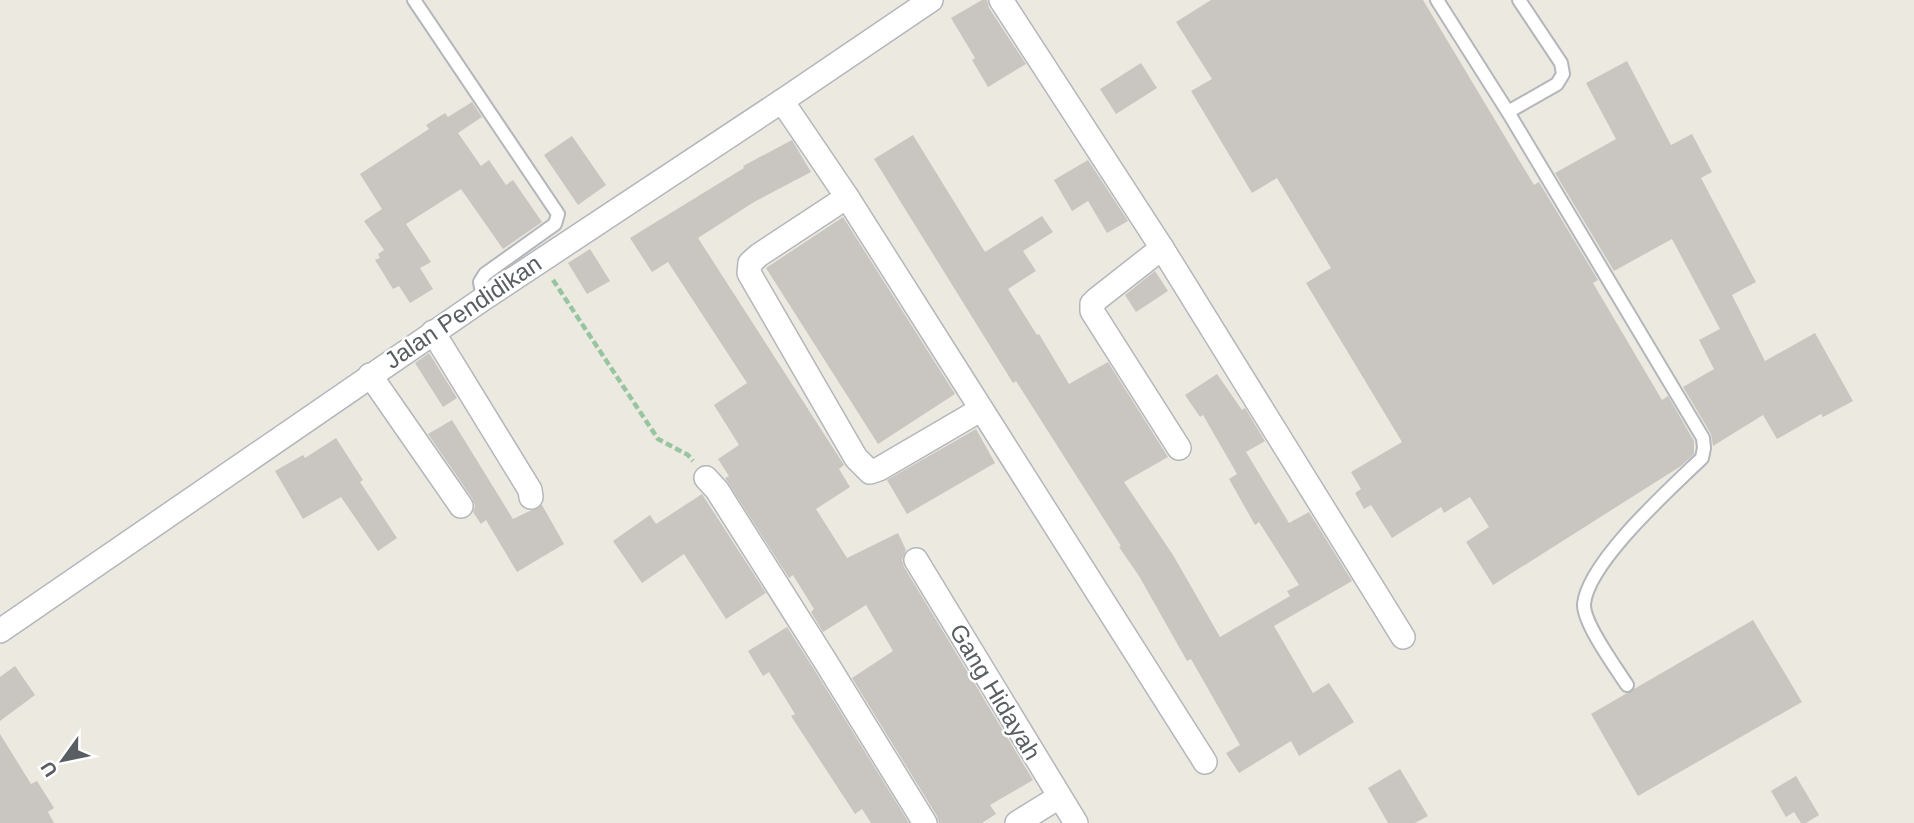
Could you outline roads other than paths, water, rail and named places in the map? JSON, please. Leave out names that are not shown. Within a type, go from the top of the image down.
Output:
[{"type":"street","name":"Jalan Pendidikan","points":[[0,631],[433,332],[931,0]]},
{"type":"street","points":[[1001,0],[1162,248],[1404,638]]},
{"type":"street","points":[[782,101],[847,197],[1205,762]]},
{"type":"street","points":[[847,197],[759,255],[750,263],[749,273],[856,458],[870,472],[879,469],[980,410]]},
{"type":"street","points":[[1162,248],[1097,299],[1092,304],[1091,311],[1179,448]]},
{"type":"street","points":[[433,332],[530,490],[531,497]]},
{"type":"street","points":[[370,375],[461,506]]},
{"type":"street","points":[[706,478],[717,490],[925,823]]},
{"type":"street","name":"Gang Hidayah","points":[[916,559],[1076,823]]},
{"type":"street","points":[[1017,823],[1059,797]]},
{"type":"lane","points":[[415,0],[558,214],[555,223],[485,274],[480,282],[483,299]]},
{"type":"lane","points":[[1437,0],[1508,112],[1703,438],[1702,458],[1641,517],[1590,582],[1584,606],[1592,629],[1627,685]]},
{"type":"lane","points":[[1508,112],[1558,84],[1563,74],[1561,62],[1520,0]]}]
